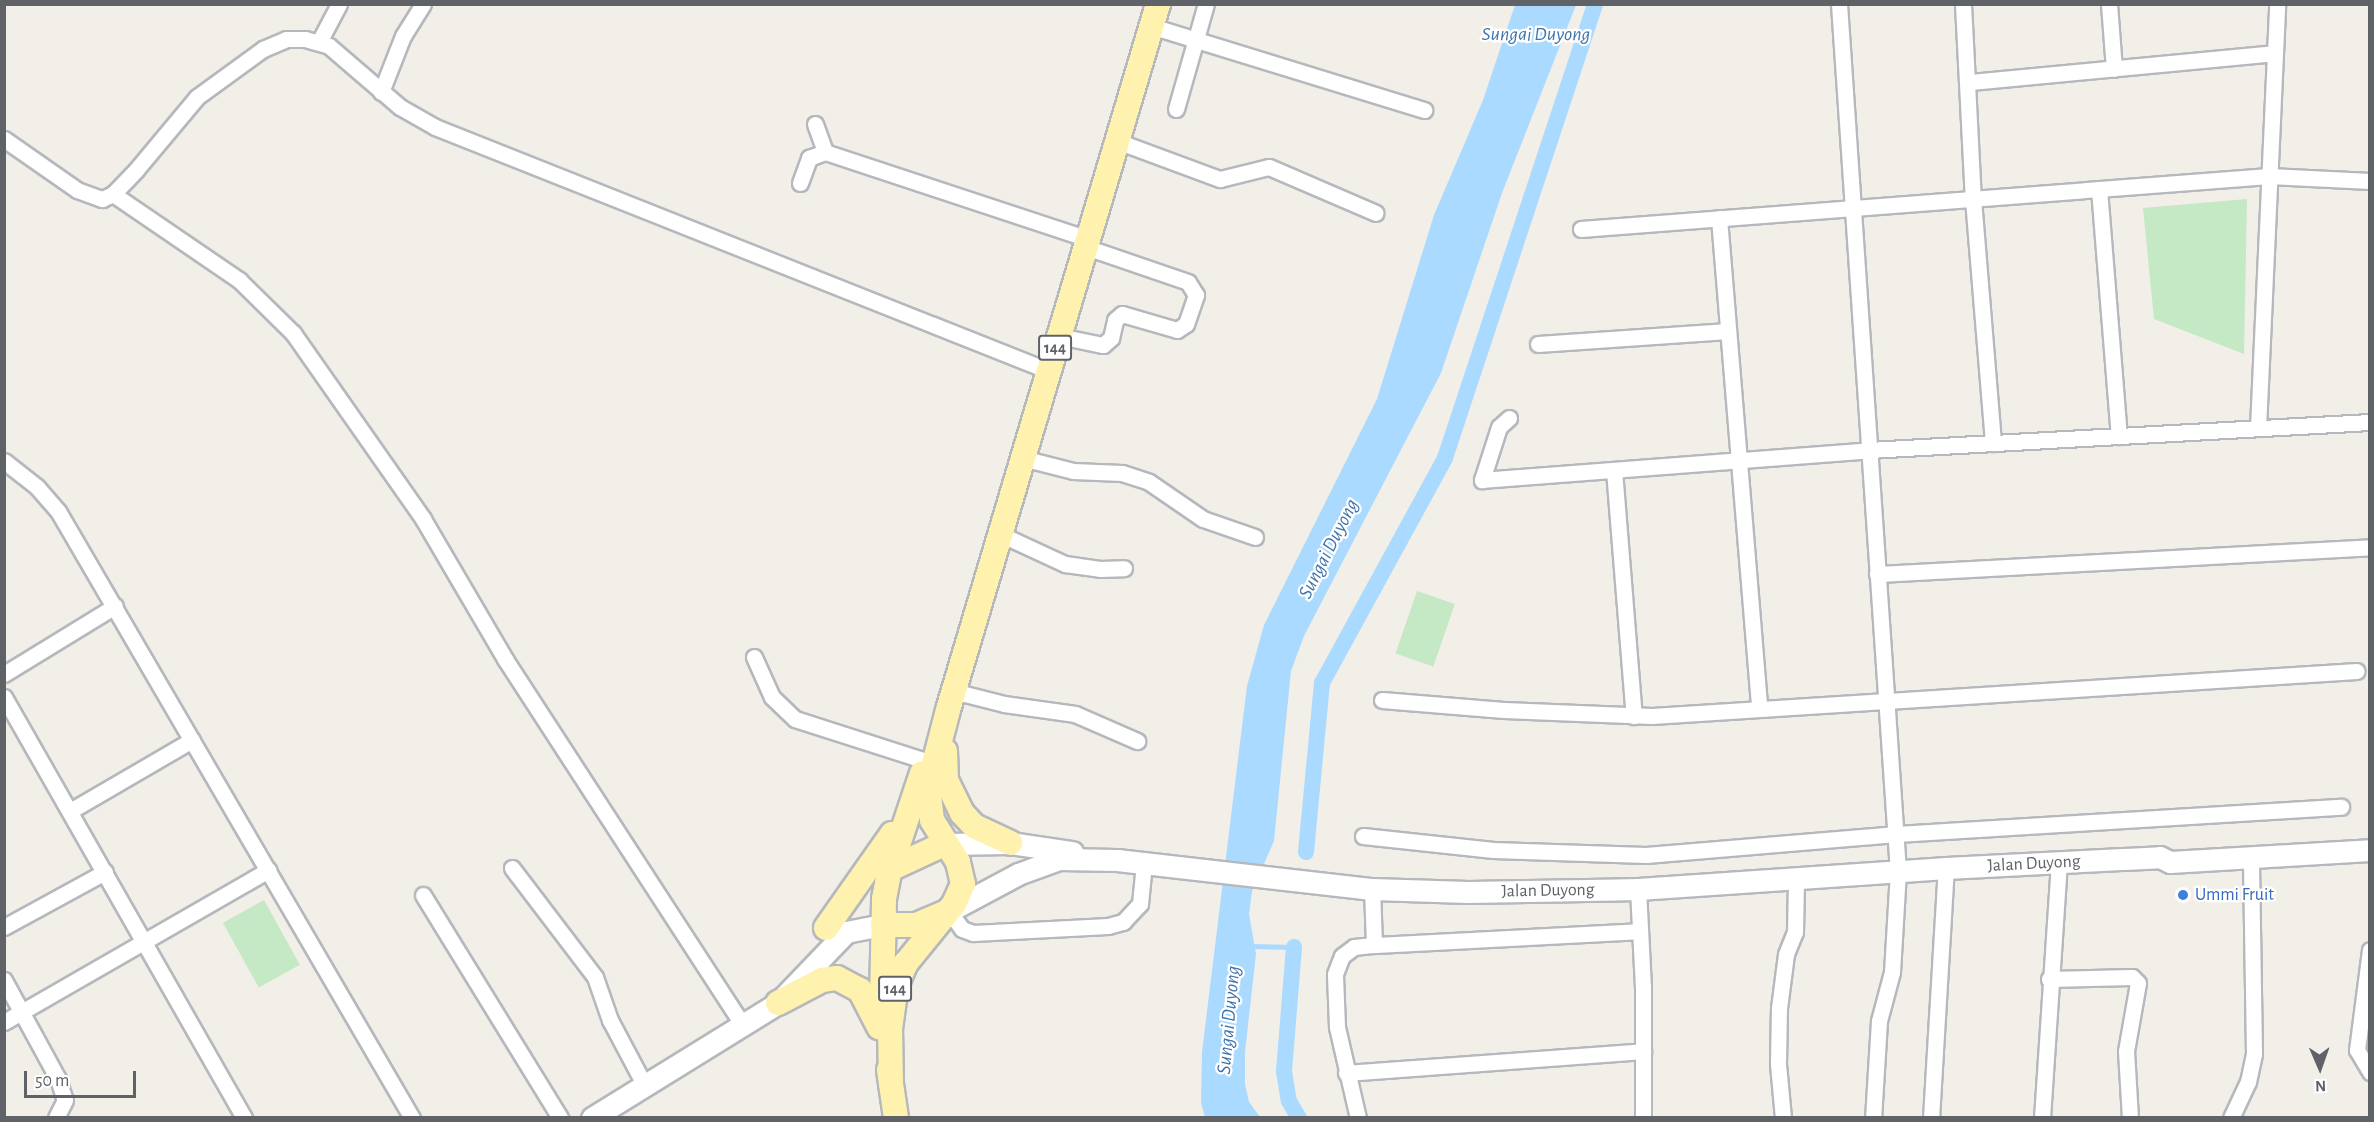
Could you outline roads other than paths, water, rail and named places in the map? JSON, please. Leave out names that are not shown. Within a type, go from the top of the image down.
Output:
[{"type":"main road","name":"144","points":[[891,1084],[890,1029],[896,986],[906,963],[949,911],[963,884],[958,862],[944,844],[932,820],[928,787],[950,700],[1155,15]]},
{"type":"main road","name":"144","points":[[896,1118],[885,1047],[883,926],[890,869],[926,761],[950,700]]},
{"type":"main road","points":[[950,700],[944,754],[952,795],[974,826],[1010,843]]},
{"type":"main road","points":[[749,1023],[826,928],[889,840],[914,796]]},
{"type":"main road","name":"Jalan Duyong","points":[[2160,857],[2171,849],[2370,837]]},
{"type":"main road","points":[[944,844],[1010,843],[1117,860]]},
{"type":"main road","name":"144","points":[[826,928],[890,869],[925,849],[944,844]]},
{"type":"main road","name":"Jalan Duyong","points":[[949,911],[1039,865],[1059,859],[1117,860],[1371,889],[1468,892],[1638,889],[2058,862],[2160,857],[2170,862],[2370,850]]},
{"type":"main road","points":[[778,1003],[846,932],[883,926],[916,925],[949,911]]},
{"type":"main road","points":[[592,1118],[778,1003],[822,980],[850,982],[869,1003],[885,1047]]},
{"type":"street","points":[[320,42],[339,4]]},
{"type":"street","points":[[381,92],[403,36],[423,4]]},
{"type":"street","points":[[1176,110],[1206,4]]},
{"type":"street","points":[[1839,4],[1898,871],[1892,972],[1879,1021],[1873,1118]]},
{"type":"street","points":[[1963,4],[1970,82],[1973,199],[1993,443]]},
{"type":"street","points":[[2109,4],[2114,69]]},
{"type":"street","points":[[2258,428],[2277,4]]},
{"type":"street","points":[[1155,15],[1196,39],[1424,110]]},
{"type":"street","points":[[4,139],[77,190],[102,199],[113,194],[197,97],[262,49],[286,39],[320,42],[352,64],[381,92],[435,127],[1049,370]]},
{"type":"street","points":[[1970,82],[2274,53]]},
{"type":"street","points":[[814,124],[825,152]]},
{"type":"street","points":[[1117,141],[1220,179],[1269,167],[1376,213]]},
{"type":"street","points":[[800,183],[809,158],[825,152],[1087,243],[1188,282],[1196,295],[1186,324],[1177,330],[1122,314],[1115,320],[1111,338],[1103,345],[1059,336]]},
{"type":"street","points":[[1581,228],[2269,176],[2370,181]]},
{"type":"street","points":[[2099,189],[2120,436]]},
{"type":"street","points":[[113,194],[239,280],[293,333],[423,519],[505,659],[749,1023]]},
{"type":"street","points":[[1719,218],[1759,708]]},
{"type":"street","points":[[1538,344],[1728,331]]},
{"type":"street","points":[[1509,418],[1499,427],[1482,480],[1869,450],[2370,422]]},
{"type":"street","points":[[1022,458],[1073,471],[1122,473],[1149,482],[1203,519],[1255,537]]},
{"type":"street","points":[[4,461],[58,511],[412,1118]]},
{"type":"street","points":[[1614,470],[1634,716]]},
{"type":"street","points":[[1000,534],[1065,564],[1100,569],[1124,568]]},
{"type":"street","points":[[1877,574],[2368,547]]},
{"type":"street","points":[[4,674],[115,606]]},
{"type":"street","points":[[754,657],[772,697],[795,719],[926,761]]},
{"type":"street","points":[[1382,700],[1634,716],[1886,698],[2357,671]]},
{"type":"street","points":[[4,697],[244,1118]]},
{"type":"street","points":[[950,700],[1004,704],[1075,714],[1137,741]]},
{"type":"street","points":[[70,811],[192,740]]},
{"type":"street","points":[[1363,836],[1493,850],[1646,855],[1896,834],[2342,807]]},
{"type":"street","points":[[2231,1118],[2248,1082],[2254,1054],[2251,857]]},
{"type":"street","points":[[2042,1118],[2058,862]]},
{"type":"street","points":[[949,911],[962,929],[973,933],[1108,926],[1123,922],[1140,904],[1144,863]]},
{"type":"street","points":[[512,868],[596,977],[610,1020],[645,1086]]},
{"type":"street","points":[[1931,1118],[1946,868]]},
{"type":"street","points":[[4,1022],[268,870]]},
{"type":"street","points":[[4,927],[105,872]]},
{"type":"street","points":[[1783,1118],[1778,1064],[1779,1008],[1786,954],[1795,932],[1796,878]]},
{"type":"street","points":[[1371,889],[1374,945]]},
{"type":"street","points":[[1638,889],[1643,1118]]},
{"type":"street","points":[[423,896],[560,1118]]},
{"type":"street","points":[[1358,1118],[1337,1027],[1335,974],[1342,956],[1354,947],[1640,931]]},
{"type":"street","points":[[2370,950],[2357,1050],[2370,1072]]},
{"type":"street","points":[[2049,979],[2132,977],[2138,982],[2126,1051],[2130,1118]]},
{"type":"street","points":[[4,980],[65,1100],[56,1118]]},
{"type":"street","points":[[1346,1073],[1643,1051]]},
{"type":"water","name":"Sungai Duyong","points":[[1515,5],[1576,5],[1502,193],[1441,373],[1304,636],[1291,671],[1274,841],[1252,891],[1249,914],[1256,954],[1245,1052],[1245,1084],[1249,1102],[1260,1117],[1205,1117],[1201,1103],[1202,1052],[1247,686],[1264,625],[1377,399],[1434,215],[1483,100]]},
{"type":"waterway","points":[[1306,852],[1322,683],[1445,458],[1595,4]]},
{"type":"waterway","points":[[1251,946],[1294,947]]},
{"type":"waterway","points":[[1294,947],[1284,1071],[1289,1101],[1299,1118]]},
{"type":"place","name":"Ummi Fruit","points":[[2183,895]]}]
